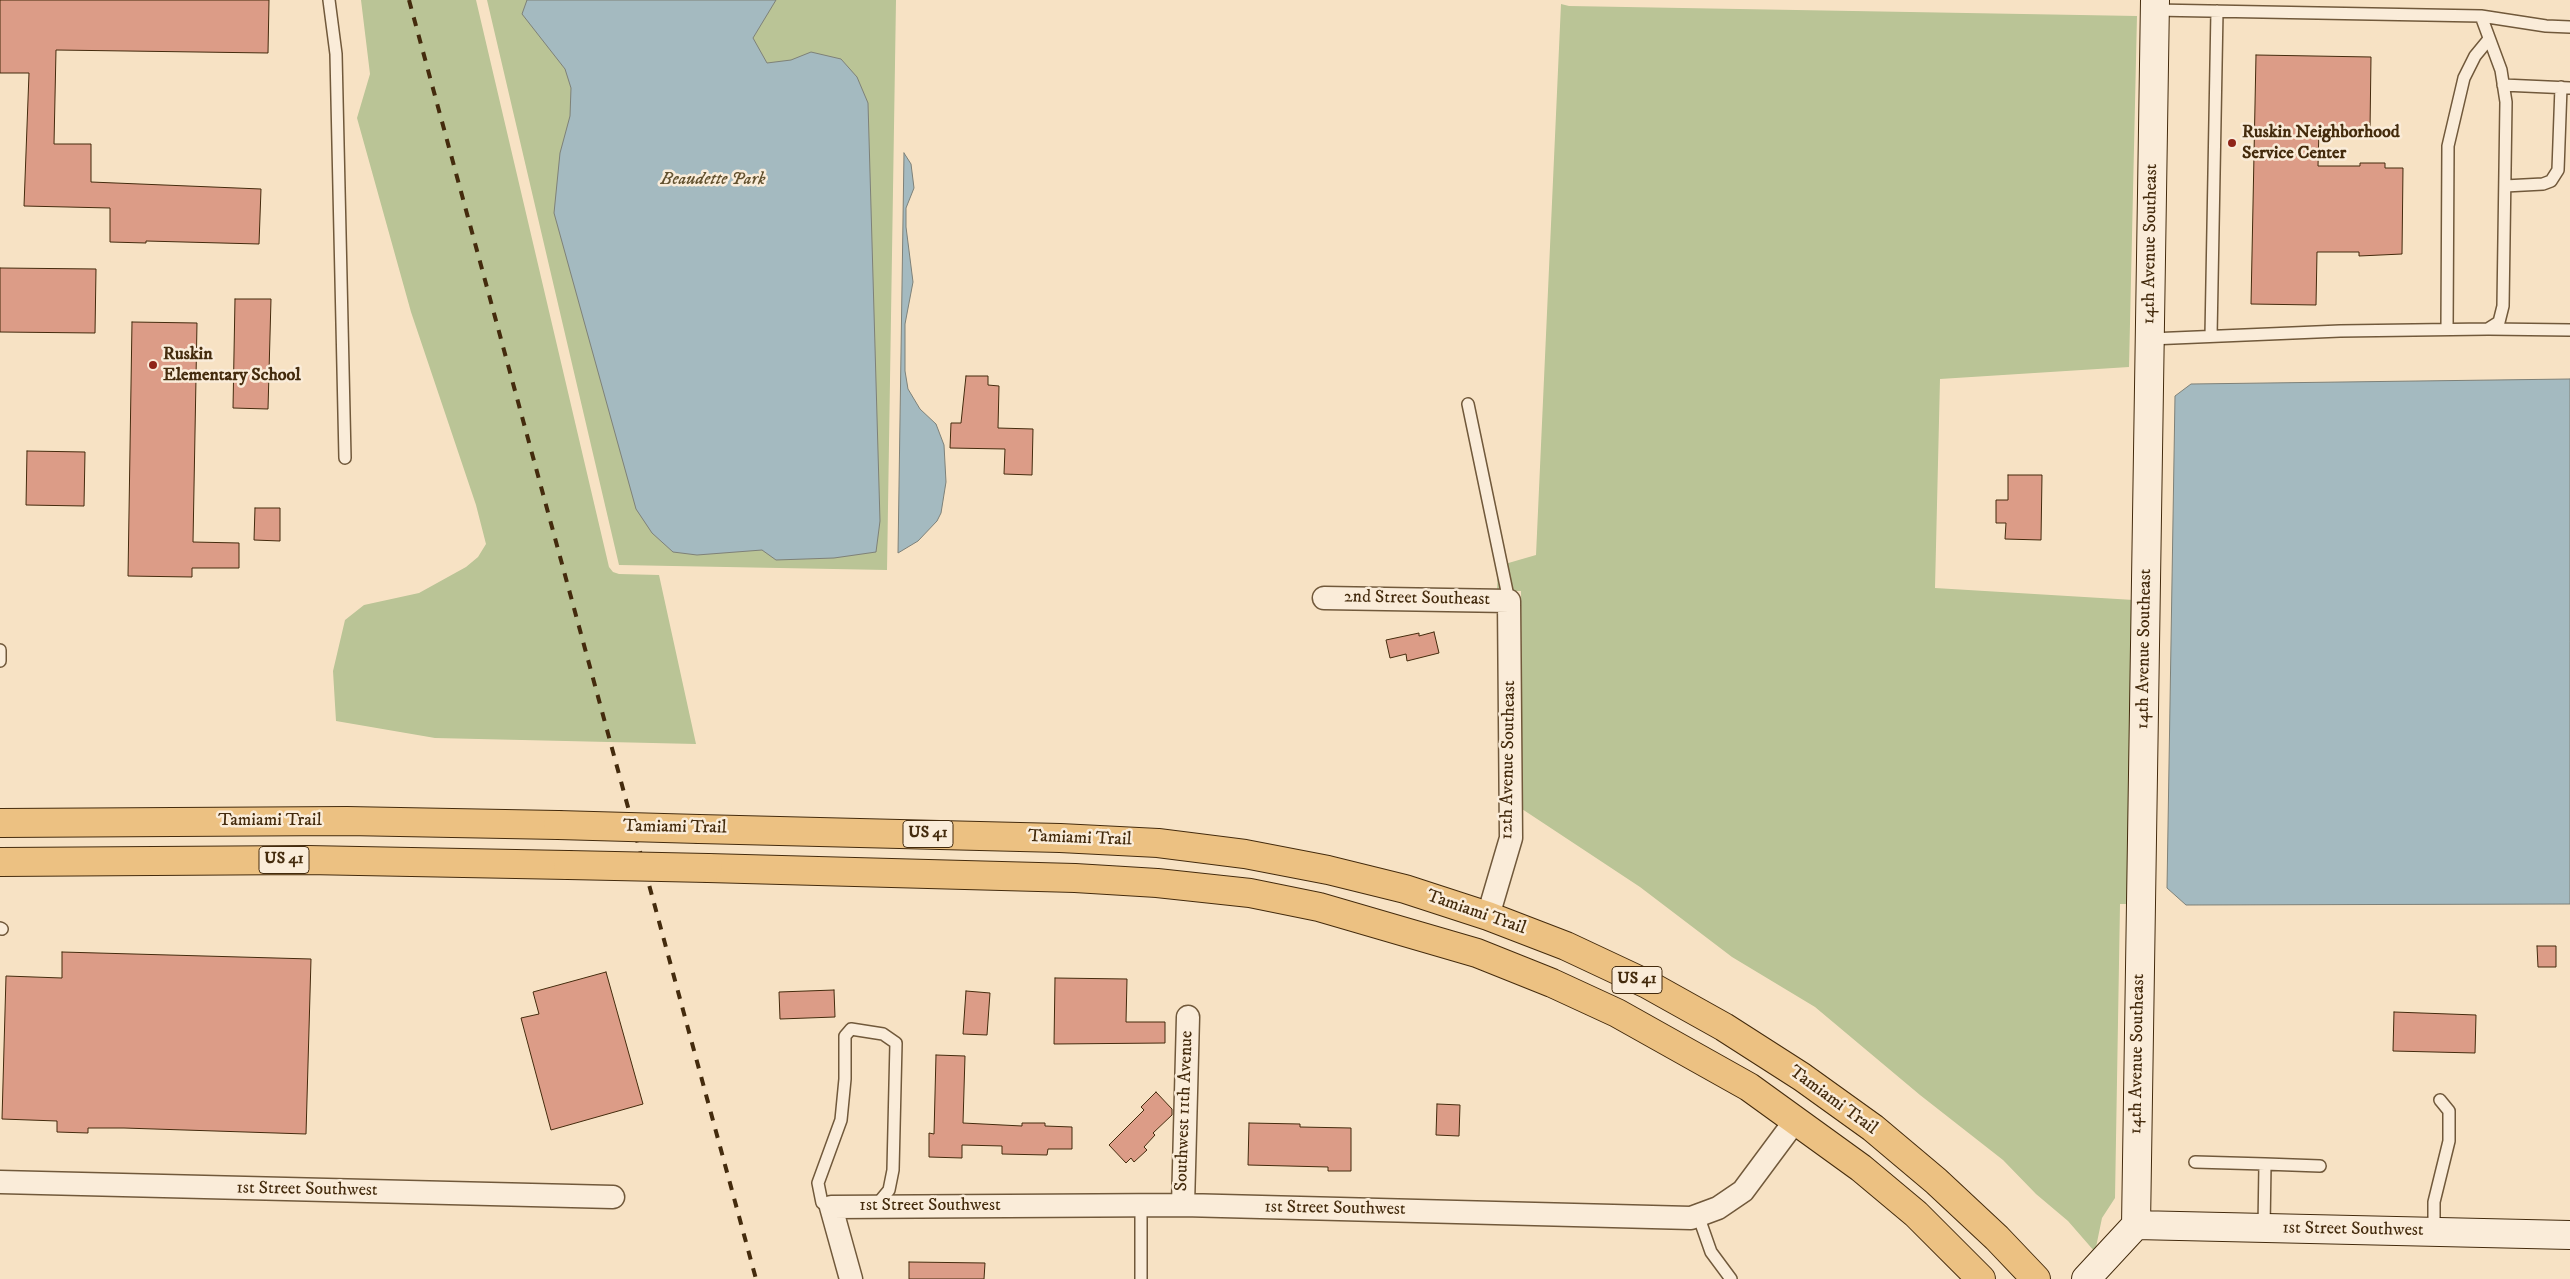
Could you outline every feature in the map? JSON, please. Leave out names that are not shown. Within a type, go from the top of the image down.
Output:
[{"type":"main road","name":"Tamiami Trail","points":[[0,823],[347,821],[1060,838],[1158,843],[1245,854],[1328,870],[1405,889],[1488,916],[1566,946],[1647,984],[1724,1027],[1802,1077],[1873,1128],[1936,1181],[1997,1238],[2036,1279]]},
{"type":"main road","name":"US 41","points":[[0,862],[287,860],[708,868],[1076,878],[1157,883],[1250,893],[1319,907],[1477,953],[1552,983],[1616,1013],[1692,1054],[1749,1087],[1861,1168],[1916,1214],[1977,1277]]},
{"type":"street","name":"14th Avenue Southeast","points":[[2136,1225],[2154,5]]},
{"type":"street","name":"2nd Street Southeast","points":[[1324,598],[1509,601]]},
{"type":"street","name":"12th Avenue Southeast","points":[[1488,916],[1511,838],[1509,601]]},
{"type":"street","name":"Southwest 11th Avenue","points":[[1183,1205],[1188,1017]]},
{"type":"street","name":"1st Street Southwest","points":[[832,1207],[1183,1205],[1690,1218],[1718,1208],[1743,1191],[1795,1121]]},
{"type":"street","name":"1st Street Southwest","points":[[0,1182],[613,1197]]},
{"type":"street","points":[[832,1207],[851,1279]]},
{"type":"street","name":"1st Street Southwest","points":[[2136,1225],[2570,1235]]},
{"type":"street","points":[[2086,1279],[2136,1225]]},
{"type":"lane","points":[[329,0],[336,54],[345,458]]},
{"type":"lane","points":[[2154,5],[2217,11],[2481,16],[2546,26],[2570,27]]},
{"type":"lane","points":[[2211,336],[2217,11]]},
{"type":"lane","points":[[2481,16],[2501,70],[2506,102],[2503,306],[2499,322],[2488,329]]},
{"type":"lane","points":[[2447,329],[2448,146],[2464,78],[2475,56],[2489,38]]},
{"type":"lane","points":[[2503,85],[2566,88],[2558,170],[2550,181],[2543,184],[2504,186]]},
{"type":"lane","points":[[2149,339],[2447,329],[2570,330]]},
{"type":"lane","points":[[1468,404],[1509,601]]},
{"type":"lane","points":[[0,650],[0,661]]},
{"type":"lane","points":[[832,1207],[822,1203],[818,1183],[841,1120],[845,1079],[845,1036],[851,1029],[883,1034],[896,1043],[893,1170],[889,1190],[875,1207]]},
{"type":"lane","points":[[2434,1232],[2434,1202],[2449,1141],[2449,1112],[2440,1100]]},
{"type":"lane","points":[[2195,1162],[2320,1166]]},
{"type":"lane","points":[[2264,1228],[2265,1164]]},
{"type":"lane","points":[[1141,1206],[1141,1279]]},
{"type":"lane","points":[[1698,1215],[1711,1252],[1731,1279]]},
{"type":"green space","points":[[361,0],[476,0],[609,567],[613,572],[619,574],[659,575],[696,744],[435,738],[336,721],[333,671],[345,620],[364,605],[419,593],[466,567],[478,557],[486,544],[476,505],[411,312],[357,118],[370,74]]},
{"type":"green space","name":"Beaudette Park","points":[[487,0],[896,0],[887,570],[619,565]]},
{"type":"green space","points":[[1561,4],[1569,6],[2137,16],[2129,367],[1940,379],[1935,588],[2134,600],[2129,904],[2120,904],[2115,1198],[2102,1218],[2095,1252],[2068,1221],[2036,1194],[2003,1160],[1920,1095],[1815,1007],[1732,957],[1640,887],[1522,809],[1521,591],[1497,591],[1498,566],[1536,555]]},
{"type":"water","name":"Beaudette Park","points":[[527,0],[776,0],[753,38],[767,63],[791,60],[811,52],[841,59],[857,77],[868,103],[880,521],[876,552],[834,558],[776,560],[762,550],[697,555],[673,552],[652,533],[636,509],[554,213],[560,153],[570,116],[571,88],[565,69],[522,14]]},
{"type":"water","points":[[904,153],[911,164],[914,188],[906,208],[906,227],[913,282],[905,324],[905,371],[908,389],[920,409],[936,424],[944,445],[946,482],[941,513],[937,521],[918,541],[898,553]]},
{"type":"water","points":[[2570,379],[2570,904],[2186,905],[2167,888],[2175,396],[2191,384]]},
{"type":"building","points":[[0,0],[269,0],[268,53],[56,50],[54,144],[91,144],[91,182],[261,189],[259,244],[110,242],[110,208],[24,206],[29,73],[0,73]]},
{"type":"building","points":[[2256,55],[2371,57],[2370,130],[2319,129],[2318,166],[2360,166],[2360,163],[2385,163],[2385,168],[2403,168],[2402,254],[2359,256],[2359,252],[2317,252],[2316,305],[2251,304]]},
{"type":"building","points":[[0,268],[96,269],[95,333],[0,332]]},
{"type":"building","points":[[235,299],[271,299],[268,409],[233,408]]},
{"type":"building","points":[[132,322],[197,323],[193,542],[239,543],[239,568],[192,568],[192,577],[128,576]]},
{"type":"building","points":[[966,376],[988,376],[988,385],[999,386],[998,428],[1033,429],[1032,475],[1004,474],[1005,449],[950,448],[951,423],[961,423]]},
{"type":"building","points":[[27,451],[85,452],[84,506],[26,505]]},
{"type":"building","points":[[2008,475],[2042,475],[2041,540],[2005,539],[2006,523],[1996,523],[1996,500],[2008,500]]},
{"type":"building","points":[[255,508],[280,508],[280,541],[254,540]]},
{"type":"building","points":[[1434,632],[1439,653],[1407,661],[1406,654],[1390,658],[1386,640]]},
{"type":"building","points":[[2537,946],[2556,946],[2556,967],[2538,967]]},
{"type":"building","points":[[62,952],[311,959],[306,1134],[124,1128],[88,1128],[88,1133],[57,1132],[57,1121],[2,1119],[6,976],[62,978]]},
{"type":"building","points":[[606,972],[643,1104],[551,1130],[521,1018],[539,1014],[533,992]]},
{"type":"building","points":[[1055,978],[1127,979],[1126,1022],[1165,1022],[1165,1043],[1054,1044]]},
{"type":"building","points":[[834,990],[835,1017],[780,1019],[779,992]]},
{"type":"building","points":[[966,991],[990,993],[987,1035],[963,1034]]},
{"type":"building","points":[[2394,1012],[2476,1015],[2475,1053],[2393,1051]]},
{"type":"building","points":[[936,1055],[965,1056],[963,1123],[1022,1126],[1022,1123],[1045,1123],[1045,1126],[1072,1127],[1072,1149],[1048,1149],[1047,1155],[1002,1154],[1002,1146],[962,1145],[962,1158],[929,1157],[929,1133],[934,1134]]},
{"type":"building","points":[[1156,1092],[1172,1109],[1172,1115],[1153,1133],[1155,1135],[1144,1147],[1147,1150],[1134,1162],[1131,1158],[1126,1163],[1109,1145],[1144,1110],[1141,1107]]},
{"type":"building","points":[[1437,1104],[1460,1105],[1459,1136],[1436,1135]]},
{"type":"building","points":[[1249,1123],[1351,1128],[1351,1171],[1328,1171],[1328,1167],[1248,1165]]},
{"type":"building","points":[[909,1262],[985,1263],[984,1279],[909,1279]]},
{"type":"railway","points":[[409,0],[756,1279]]},
{"type":"place","name":"Ruskin Neighborhood Service Center","points":[[2232,143]]},
{"type":"place","name":"Ruskin Elementary School","points":[[153,365]]}]
